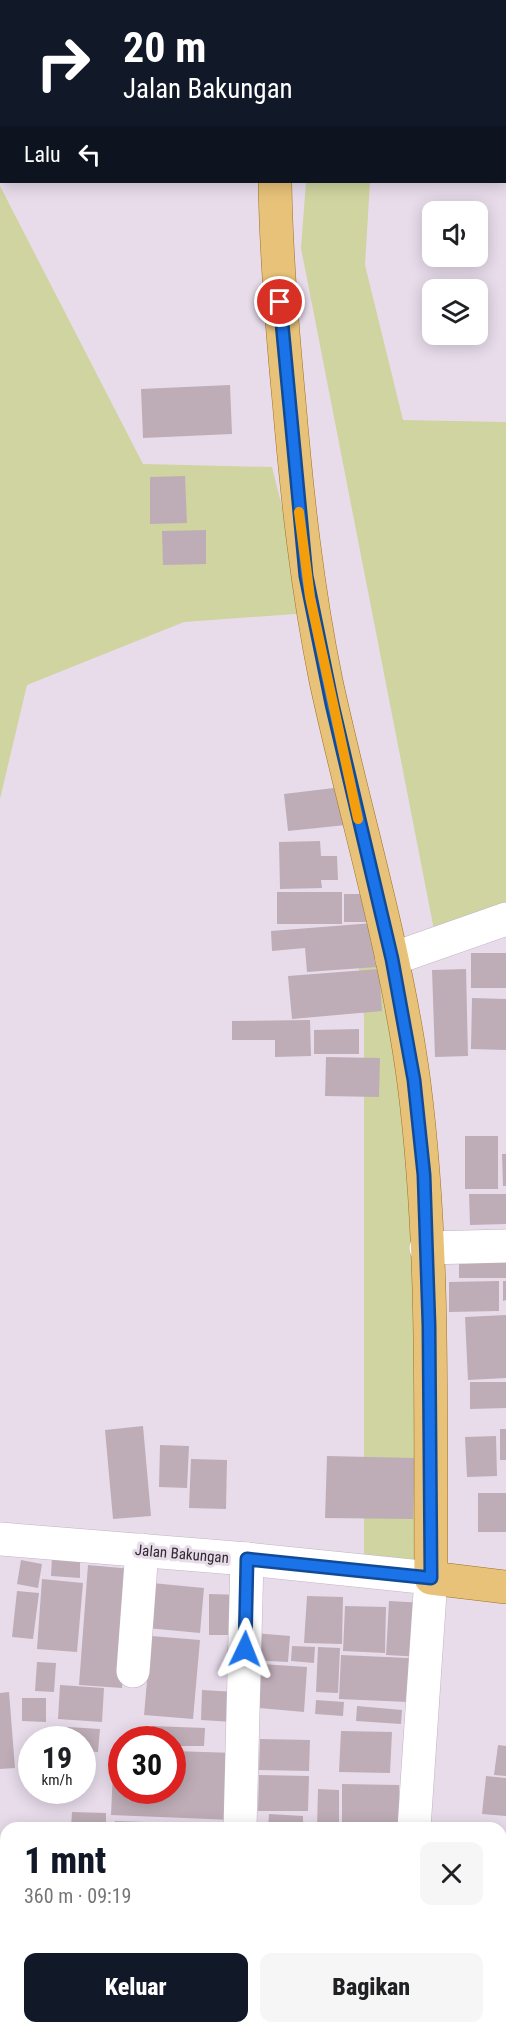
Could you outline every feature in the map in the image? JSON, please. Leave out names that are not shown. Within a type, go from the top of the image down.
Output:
[{"type":"main road","points":[[275,183],[276,255],[306,576],[332,704],[392,959],[414,1080],[424,1175],[431,1578]]},
{"type":"main road","name":"Jalan Bakungan","points":[[431,1578],[506,1587]]},
{"type":"street","points":[[392,959],[506,919]]},
{"type":"street","points":[[426,1248],[506,1246]]},
{"type":"street","name":"Jalan Bakungan","points":[[0,1539],[247,1559],[431,1578]]},
{"type":"street","points":[[133,1671],[142,1550]]},
{"type":"street","points":[[240,1822],[247,1559]]},
{"type":"street","points":[[414,1822],[431,1578]]},
{"type":"green space","points":[[306,183],[370,183],[365,265],[403,420],[506,422],[506,921],[435,935],[301,248]]},
{"type":"green space","points":[[0,186],[143,464],[272,467],[309,613],[184,622],[27,685],[0,799]]},
{"type":"green space","points":[[358,960],[411,964],[437,1188],[446,1571],[364,1560],[364,1018]]},
{"type":"building","points":[[230,385],[232,434],[143,438],[141,389]]},
{"type":"building","points":[[185,476],[187,523],[150,524],[150,477]]},
{"type":"building","points":[[206,530],[206,564],[163,565],[162,531]]},
{"type":"building","points":[[342,787],[346,825],[288,831],[284,794]]},
{"type":"building","points":[[320,841],[321,856],[337,856],[338,880],[321,880],[322,888],[280,889],[279,842]]},
{"type":"building","points":[[277,892],[342,892],[342,924],[277,924]]},
{"type":"building","points":[[344,894],[371,894],[371,922],[344,922]]},
{"type":"building","points":[[373,923],[377,967],[307,972],[305,948],[272,951],[271,931]]},
{"type":"building","points":[[471,953],[506,953],[506,988],[471,988]]},
{"type":"building","points":[[379,969],[382,1011],[292,1019],[288,976]]},
{"type":"building","points":[[466,969],[468,1056],[435,1057],[432,970]]},
{"type":"building","points":[[472,998],[506,999],[506,1050],[471,1049]]},
{"type":"building","points":[[310,1020],[311,1056],[275,1057],[275,1040],[232,1040],[232,1021]]},
{"type":"building","points":[[359,1029],[359,1054],[314,1054],[314,1030]]},
{"type":"building","points":[[326,1057],[380,1058],[379,1097],[325,1096]]},
{"type":"building","points":[[465,1136],[498,1136],[498,1189],[465,1189]]},
{"type":"building","points":[[502,1154],[506,1154],[506,1186],[503,1186]]},
{"type":"building","points":[[469,1194],[506,1194],[506,1224],[470,1225]]},
{"type":"building","points":[[506,1247],[506,1278],[459,1278],[459,1248]]},
{"type":"building","points":[[499,1281],[499,1311],[449,1312],[449,1282]]},
{"type":"building","points":[[503,1281],[506,1281],[506,1300],[503,1301]]},
{"type":"building","points":[[506,1315],[506,1378],[468,1380],[465,1317]]},
{"type":"building","points":[[470,1382],[506,1382],[506,1408],[470,1409]]},
{"type":"building","points":[[143,1426],[151,1516],[113,1519],[105,1430]]},
{"type":"building","points":[[500,1429],[506,1429],[506,1460],[500,1460]]},
{"type":"building","points":[[496,1436],[497,1476],[467,1477],[465,1437]]},
{"type":"building","points":[[160,1445],[189,1446],[187,1488],[159,1487]]},
{"type":"building","points":[[327,1456],[415,1458],[413,1519],[325,1518]]},
{"type":"building","points":[[191,1459],[227,1460],[226,1509],[189,1508]]},
{"type":"building","points":[[478,1493],[506,1493],[506,1532],[478,1532]]},
{"type":"building","points":[[52,1557],[80,1558],[80,1578],[51,1576]]},
{"type":"building","points":[[21,1560],[42,1564],[38,1588],[17,1584]]},
{"type":"building","points":[[88,1565],[132,1569],[122,1688],[79,1685]]},
{"type":"building","points":[[42,1579],[83,1583],[77,1652],[37,1649]]},
{"type":"building","points":[[152,1583],[204,1588],[200,1633],[147,1628]]},
{"type":"building","points":[[17,1591],[39,1593],[33,1639],[12,1637]]},
{"type":"building","points":[[209,1594],[243,1595],[243,1635],[209,1635]]},
{"type":"building","points":[[307,1596],[343,1597],[342,1644],[304,1643]]},
{"type":"building","points":[[389,1601],[425,1603],[422,1657],[386,1655]]},
{"type":"building","points":[[345,1606],[386,1607],[385,1653],[343,1651]]},
{"type":"building","points":[[253,1633],[290,1636],[288,1662],[251,1660]]},
{"type":"building","points":[[151,1636],[200,1640],[193,1719],[144,1715]]},
{"type":"building","points":[[292,1646],[315,1647],[314,1663],[291,1661]]},
{"type":"building","points":[[318,1647],[340,1648],[338,1693],[316,1692]]},
{"type":"building","points":[[341,1655],[409,1658],[408,1702],[339,1699]]},
{"type":"building","points":[[37,1662],[56,1663],[54,1692],[35,1691]]},
{"type":"building","points":[[262,1664],[307,1667],[304,1712],[259,1708]]},
{"type":"building","points":[[60,1685],[104,1688],[102,1722],[58,1719]]},
{"type":"building","points":[[202,1690],[236,1692],[233,1722],[201,1720]]},
{"type":"building","points":[[9,1692],[15,1768],[0,1769],[0,1693]]},
{"type":"building","points":[[22,1698],[46,1698],[46,1722],[22,1721]]},
{"type":"building","points":[[316,1700],[344,1702],[343,1716],[315,1714]]},
{"type":"building","points":[[357,1706],[402,1710],[401,1724],[356,1721]]},
{"type":"building","points":[[186,1727],[205,1728],[204,1746],[186,1746]]},
{"type":"building","points":[[96,1729],[100,1729],[98,1752],[96,1752]]},
{"type":"building","points":[[341,1731],[392,1732],[390,1773],[339,1772]]},
{"type":"building","points":[[260,1739],[310,1740],[309,1771],[259,1770]]},
{"type":"building","points":[[498,1745],[506,1746],[506,1776],[494,1775]]},
{"type":"building","points":[[186,1751],[236,1753],[233,1820],[111,1815],[111,1804],[186,1804]]},
{"type":"building","points":[[259,1775],[309,1776],[308,1811],[258,1811]]},
{"type":"building","points":[[486,1776],[506,1778],[506,1816],[482,1814]]},
{"type":"building","points":[[342,1784],[399,1785],[399,1822],[342,1822]]},
{"type":"building","points":[[318,1789],[339,1790],[339,1822],[317,1822]]},
{"type":"building","points":[[72,1812],[106,1813],[106,1822],[71,1822]]},
{"type":"building","points":[[269,1814],[303,1816],[303,1822],[268,1822]]},
{"type":"slow traffic","points":[[299,512],[306,576],[326,681],[358,819]]},
{"type":"route","points":[[245,1649],[247,1559],[431,1578],[429,1326],[424,1175],[414,1080],[392,959],[326,681],[306,576],[280,302]]}]
